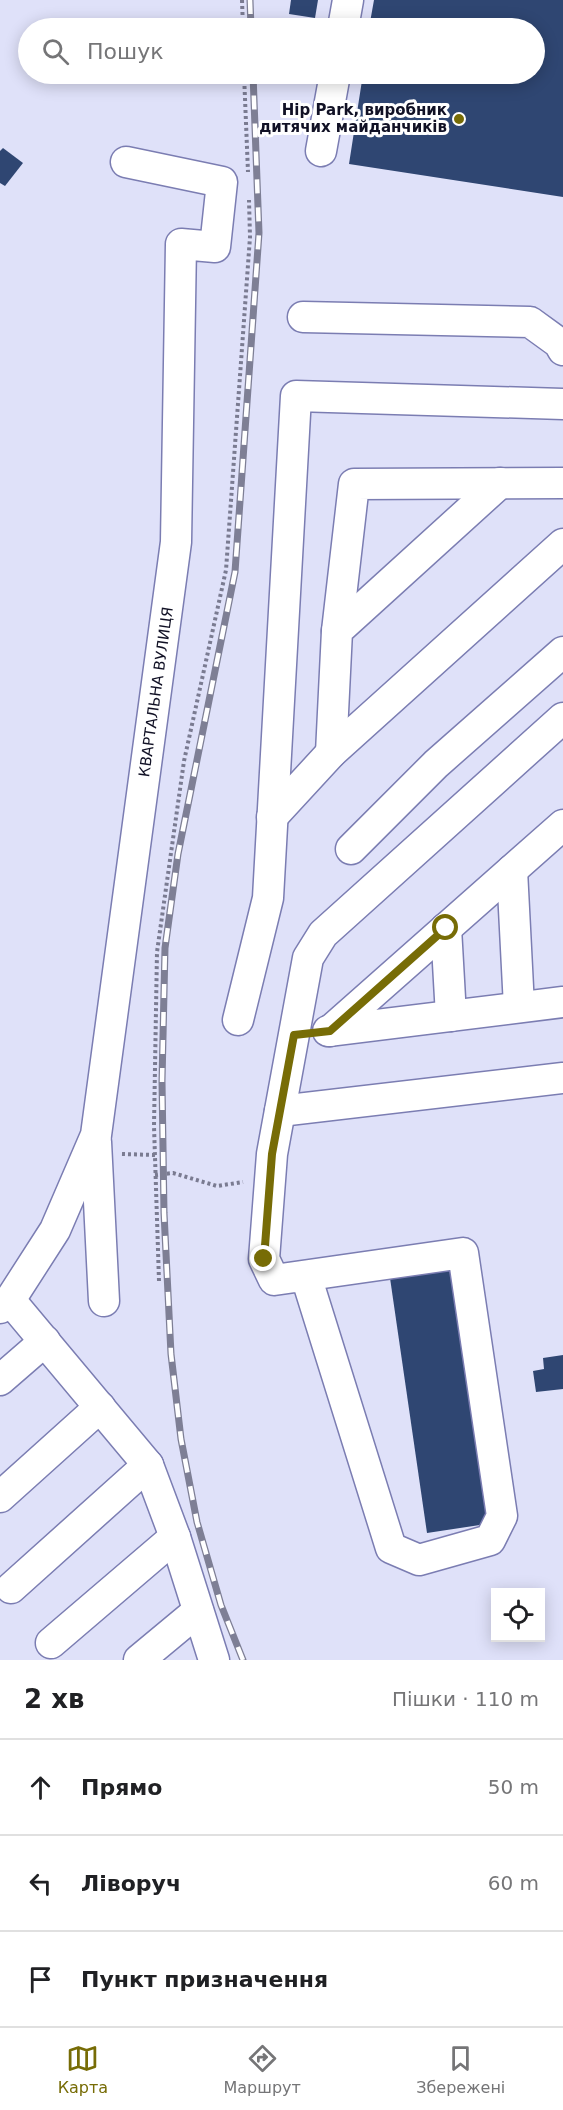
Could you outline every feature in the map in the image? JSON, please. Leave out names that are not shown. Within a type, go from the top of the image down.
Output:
[{"type":"lane","points":[[345,18],[348,0]]},
{"type":"lane","points":[[321,150],[333,84]]},
{"type":"lane","name":"КВАРТАЛЬНА ВУЛИЦЯ","points":[[5,1304],[55,1230],[96,1135],[176,542],[182,244],[215,247],[222,182],[126,162]]},
{"type":"lane","points":[[303,317],[530,322],[559,343],[563,350]]},
{"type":"lane","points":[[238,1020],[268,898],[296,396],[563,404]]},
{"type":"lane","points":[[331,753],[338,631],[354,483],[563,483]]},
{"type":"lane","points":[[338,631],[500,483]]},
{"type":"lane","points":[[272,817],[331,753],[563,544]]},
{"type":"lane","points":[[351,849],[436,764],[563,652]]},
{"type":"lane","points":[[306,1276],[391,1548],[419,1560],[490,1540],[502,1516],[463,1253],[274,1280],[264,1259],[272,1154],[308,958],[323,934],[563,718]]},
{"type":"lane","points":[[330,1031],[563,825]]},
{"type":"lane","points":[[512,870],[519,1007]]},
{"type":"lane","points":[[446,928],[451,1016]]},
{"type":"lane","points":[[294,1035],[563,1002]]},
{"type":"lane","points":[[280,1111],[563,1078]]},
{"type":"lane","points":[[96,1135],[104,1301]]},
{"type":"lane","points":[[5,1304],[45,1341],[148,1465],[175,1537],[214,1660]]},
{"type":"lane","points":[[0,1380],[45,1341]]},
{"type":"lane","points":[[0,1497],[100,1407]]},
{"type":"lane","points":[[11,1588],[148,1465]]},
{"type":"lane","points":[[51,1644],[175,1537]]},
{"type":"lane","points":[[139,1660],[198,1611]]},
{"type":"path","points":[[242,0],[243,18]]},
{"type":"path","points":[[244,84],[248,178]]},
{"type":"path","points":[[159,1281],[154,1126],[157,952],[184,761],[226,570],[250,237],[249,190]]},
{"type":"path","points":[[155,1175],[173,1173],[217,1186]]},
{"type":"building","points":[[291,0],[318,0],[315,18],[289,14]]},
{"type":"building","name":"Hip Park, виробник дитячих майданчиків","points":[[374,0],[563,0],[563,197],[349,164],[361,84],[545,84],[545,18],[371,18]]},
{"type":"building","points":[[3,148],[23,163],[5,186],[0,183],[0,151]]},
{"type":"building","points":[[456,1268],[493,1523],[427,1533],[390,1278]]},
{"type":"building","points":[[563,1355],[563,1389],[536,1392],[533,1371],[544,1369],[543,1358]]},
{"type":"railway","points":[[250,0],[251,18]]},
{"type":"railway","points":[[243,1660],[221,1605],[197,1522],[181,1439],[171,1354],[164,1213],[162,1081],[165,948],[178,854],[235,572],[259,233],[253,84]]},
{"type":"place","name":"Hip Park, виробник дитячих майданчиків","points":[[459,119]]},
{"type":"route","points":[[264,1259],[272,1154],[294,1035],[330,1031],[446,928]]}]
